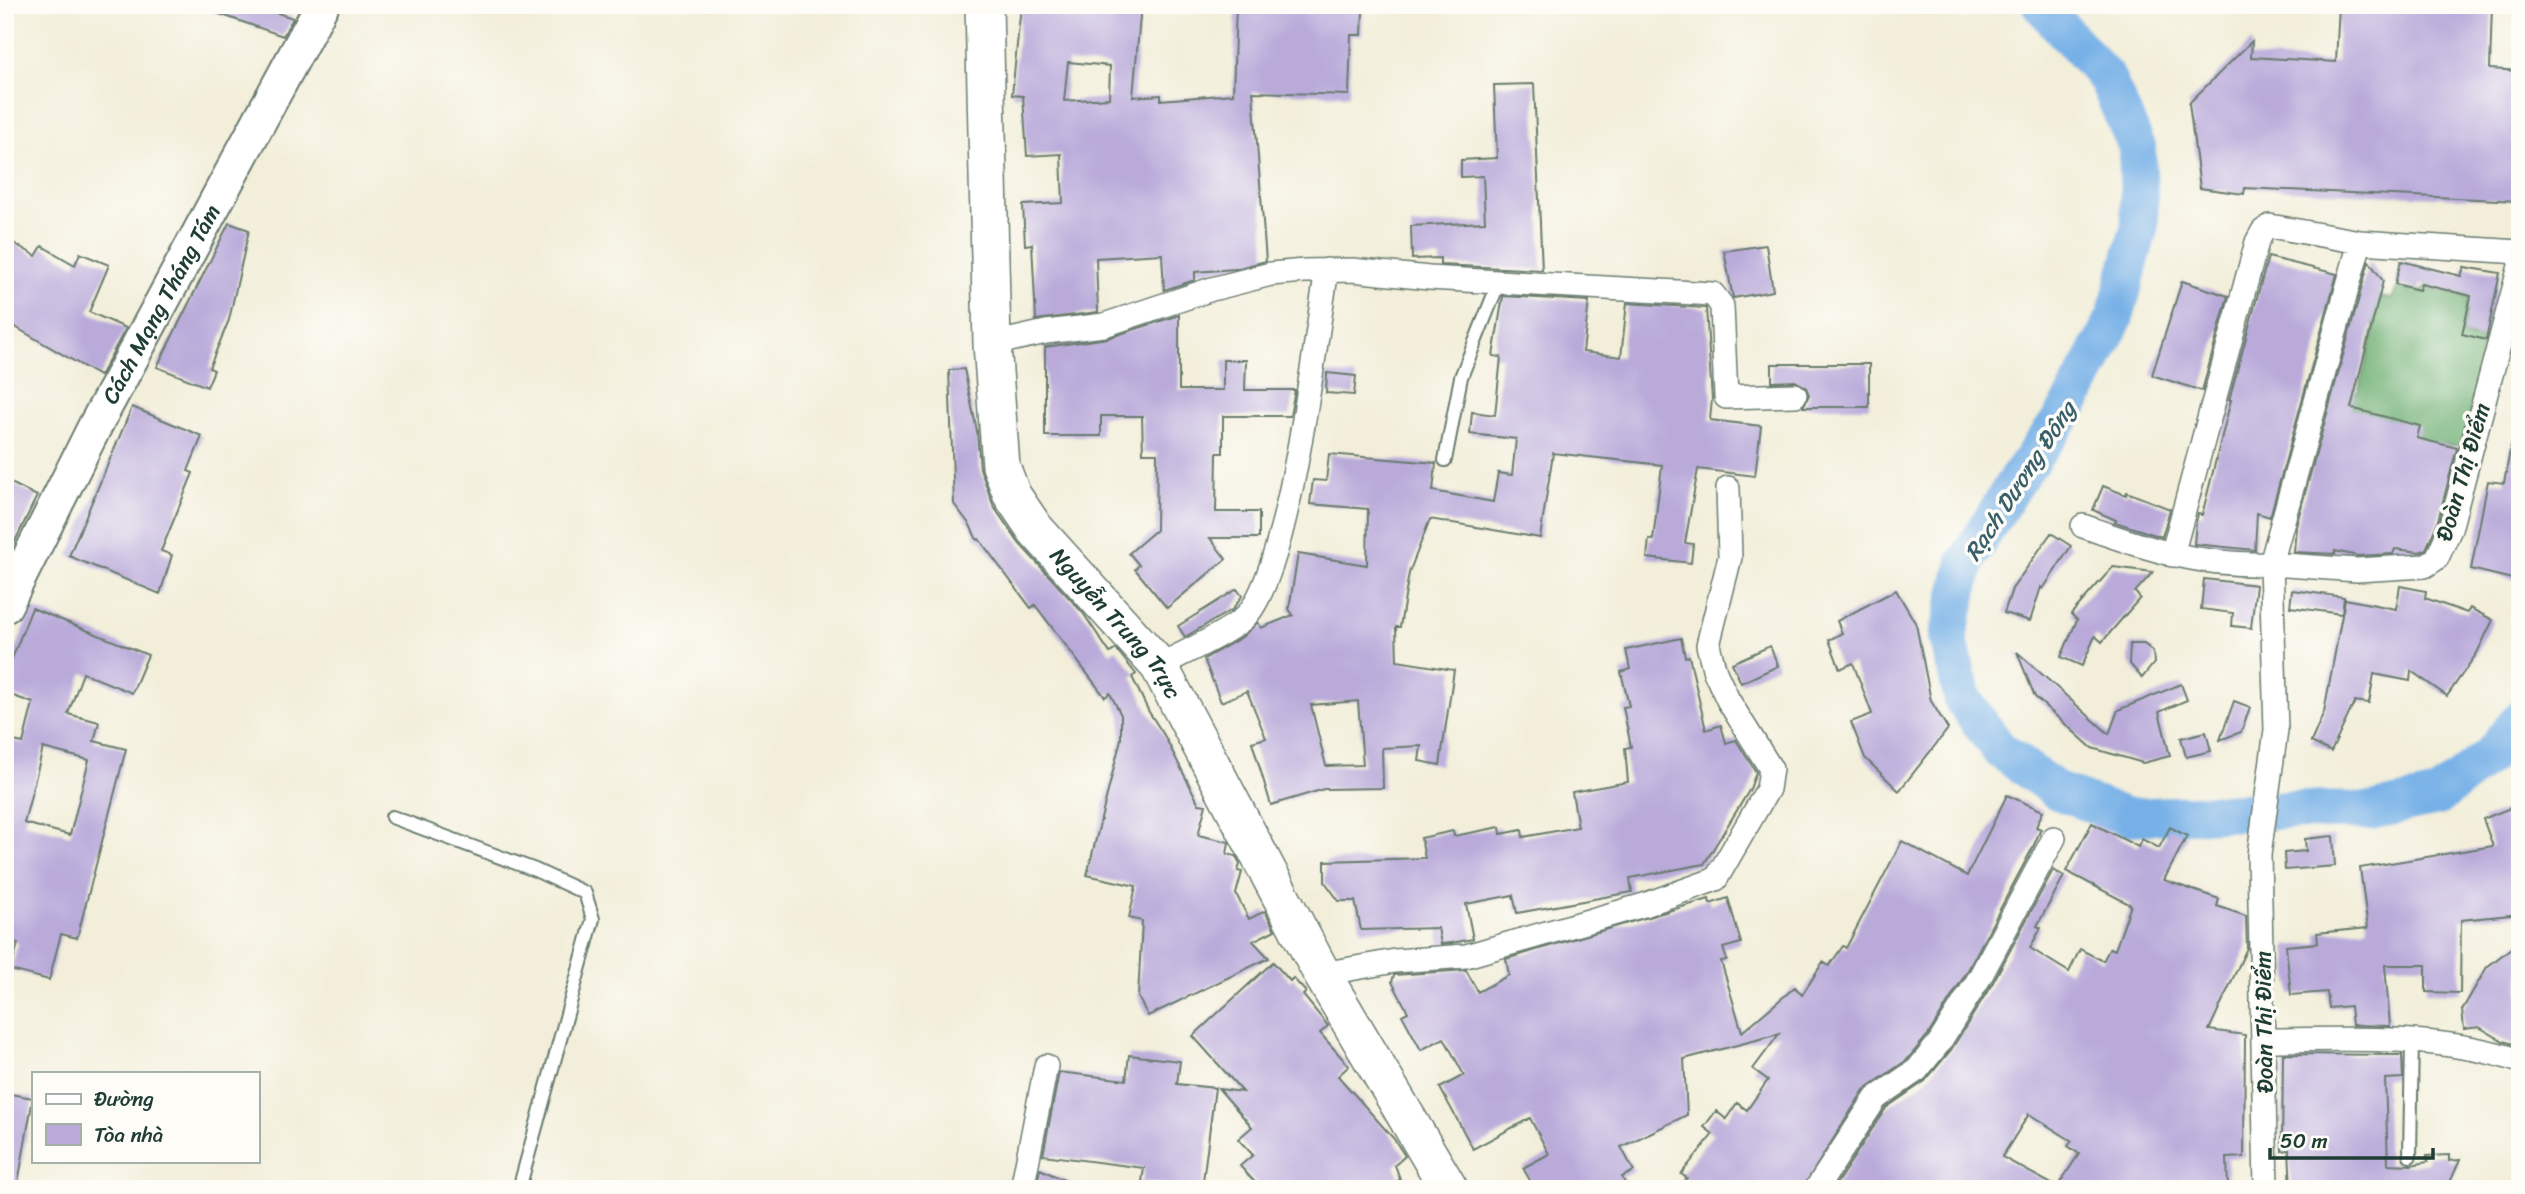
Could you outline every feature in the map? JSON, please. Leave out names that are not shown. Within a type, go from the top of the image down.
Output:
[{"type":"main road","name":"Nguyễn Trung Trực","points":[[984,5],[992,344],[1001,466],[1012,495],[1035,529],[1159,666],[1322,974],[1449,1189]]},
{"type":"street","name":"Cách Mạng Tháng Tám","points":[[5,606],[96,424],[322,5]]},
{"type":"street","points":[[2172,555],[2260,234],[2270,226],[2360,242],[2520,252]]},
{"type":"street","points":[[2271,564],[2360,242]]},
{"type":"street","name":"Đoàn Thị Điểm","points":[[2083,526],[2197,562],[2357,570],[2425,566],[2437,558],[2450,528],[2520,266]]},
{"type":"street","points":[[992,344],[1046,332],[1104,325],[1212,289],[1271,274],[1327,270],[1713,294],[1722,306],[1726,397],[1795,395]]},
{"type":"street","points":[[1159,666],[1243,618],[1262,592],[1281,539],[1327,270]]},
{"type":"street","points":[[1322,974],[1395,961],[1466,956],[1644,905],[1716,878],[1768,789],[1771,768],[1728,700],[1715,673],[1708,645],[1730,557],[1728,488]]},
{"type":"street","name":"Đoàn Thị Điểm","points":[[2266,1189],[2265,1040],[2259,855],[2276,730],[2271,564]]},
{"type":"street","points":[[1816,1189],[1876,1098],[1916,1070],[1939,1043],[1980,977],[2054,838]]},
{"type":"street","points":[[2265,1040],[2412,1040],[2486,1051],[2520,1061]]},
{"type":"street","points":[[1022,1189],[1046,1066]]},
{"type":"lane","points":[[1445,460],[1461,377],[1499,282]]},
{"type":"lane","points":[[392,817],[585,893],[593,919],[519,1189]]},
{"type":"lane","points":[[2410,1156],[2412,1040]]},
{"type":"green space","points":[[2425,287],[2469,297],[2461,334],[2487,342],[2489,346],[2461,446],[2442,444],[2418,530],[2355,409],[2327,402],[2330,388],[2358,392],[2375,326],[2370,321],[2376,296],[2392,299],[2397,288],[2421,292]]},
{"type":"building","points":[[202,5],[266,5],[265,9],[293,18],[283,36],[202,8]]},
{"type":"building","points":[[1021,5],[1141,5],[1133,97],[1161,95],[1161,100],[1233,94],[1236,5],[1353,5],[1353,10],[1363,10],[1362,35],[1351,35],[1349,95],[1253,92],[1266,261],[1235,269],[1195,272],[1195,280],[1164,290],[1162,254],[1096,258],[1098,312],[1036,320],[1032,244],[1025,245],[1023,205],[1063,203],[1061,154],[1027,156],[1023,96],[1012,95]],"holes":[[[1068,62],[1110,66],[1109,98],[1064,101]]]},
{"type":"building","points":[[2339,5],[2492,5],[2490,69],[2520,71],[2518,201],[2245,188],[2244,194],[2200,188],[2189,103],[2252,41],[2251,57],[2336,62]]},
{"type":"building","points":[[1534,84],[1542,270],[1440,265],[1440,258],[1412,259],[1411,226],[1485,222],[1483,176],[1461,177],[1461,160],[1497,158],[1494,85]]},
{"type":"building","points":[[229,223],[249,230],[229,320],[209,368],[214,370],[207,387],[157,367]]},
{"type":"building","points":[[5,238],[36,256],[42,246],[75,265],[80,253],[109,265],[89,312],[126,328],[100,376],[5,321]]},
{"type":"building","points":[[1766,245],[1773,291],[1733,298],[1724,251]]},
{"type":"building","points":[[2268,257],[2337,274],[2270,517],[2257,513],[2255,550],[2194,544],[2198,514],[2202,515],[2229,400]]},
{"type":"building","points":[[2369,261],[2383,281],[2351,408],[2420,426],[2417,438],[2457,448],[2437,524],[2426,549],[2420,552],[2395,549],[2393,554],[2358,556],[2335,551],[2335,554],[2294,552],[2296,526]]},
{"type":"building","points":[[2401,261],[2461,276],[2464,267],[2500,273],[2486,340],[2462,334],[2471,296],[2421,284],[2419,290],[2395,284]]},
{"type":"building","points":[[2182,281],[2228,296],[2202,391],[2152,375]]},
{"type":"building","points":[[1503,296],[1589,301],[1583,352],[1621,357],[1627,303],[1706,308],[1712,399],[1710,420],[1761,426],[1755,476],[1698,469],[1685,543],[1693,544],[1691,563],[1647,558],[1649,539],[1653,540],[1662,465],[1553,453],[1540,538],[1430,519],[1409,573],[1400,627],[1396,627],[1397,661],[1454,670],[1440,765],[1419,761],[1421,746],[1382,748],[1383,788],[1324,789],[1271,805],[1252,742],[1266,738],[1247,691],[1221,702],[1204,659],[1242,637],[1258,622],[1261,628],[1293,615],[1289,609],[1298,554],[1367,565],[1368,509],[1310,504],[1313,480],[1326,481],[1329,454],[1436,463],[1433,491],[1493,502],[1498,473],[1512,475],[1516,439],[1470,434],[1472,412],[1495,415],[1501,357],[1493,356]],"holes":[[[1358,701],[1363,765],[1326,766],[1311,705]]]},
{"type":"building","points":[[1179,315],[1179,390],[1223,390],[1223,360],[1246,360],[1245,390],[1295,390],[1290,416],[1223,416],[1223,453],[1217,453],[1216,512],[1259,512],[1259,538],[1210,538],[1226,559],[1167,608],[1135,569],[1139,565],[1129,553],[1156,530],[1157,453],[1143,453],[1142,416],[1101,416],[1101,436],[1045,436],[1045,347],[1108,338]]},
{"type":"building","points":[[1772,364],[1869,364],[1869,407],[1803,407],[1809,395],[1806,387],[1795,381],[1772,382]]},
{"type":"building","points":[[964,369],[977,431],[980,468],[994,507],[1019,543],[1083,613],[1110,653],[1116,649],[1136,674],[1132,677],[1149,712],[1164,735],[1199,804],[1206,805],[1198,835],[1229,842],[1227,854],[1236,856],[1240,864],[1238,871],[1242,872],[1236,894],[1249,919],[1265,911],[1275,930],[1253,941],[1269,958],[1148,1016],[1138,997],[1142,921],[1129,918],[1136,886],[1087,875],[1121,739],[1121,715],[1110,693],[1105,697],[1035,605],[1031,608],[979,539],[977,540],[970,525],[954,504],[949,370]]},
{"type":"building","points":[[1327,373],[1356,376],[1354,395],[1326,393]]},
{"type":"building","points":[[132,407],[202,436],[188,471],[193,473],[161,551],[172,555],[160,594],[69,556]]},
{"type":"building","points":[[2511,445],[2520,446],[2520,581],[2471,569],[2488,481],[2504,483]]},
{"type":"building","points":[[5,480],[37,496],[5,562]]},
{"type":"building","points":[[2103,486],[2126,495],[2127,492],[2170,509],[2162,537],[2115,522],[2116,520],[2093,510]]},
{"type":"building","points":[[2051,533],[2071,546],[2043,589],[2041,587],[2030,621],[2004,613],[2012,589]]},
{"type":"building","points":[[2113,567],[2153,572],[2135,592],[2140,598],[2102,642],[2095,636],[2082,666],[2061,657],[2077,620],[2071,614]]},
{"type":"building","points":[[2204,579],[2256,585],[2251,628],[2232,626],[2233,613],[2201,609]]},
{"type":"building","points":[[2400,586],[2426,591],[2425,598],[2467,613],[2470,608],[2493,620],[2477,653],[2447,696],[2411,671],[2410,681],[2374,674],[2369,703],[2355,701],[2331,752],[2311,742],[2324,712],[2345,599],[2396,609]]},
{"type":"building","points":[[1237,589],[1242,596],[1233,609],[1185,637],[1178,626]]},
{"type":"building","points":[[1896,590],[1916,624],[1931,701],[1948,729],[1899,791],[1865,758],[1851,722],[1872,714],[1853,663],[1840,669],[1829,640],[1842,633],[1837,621]]},
{"type":"building","points":[[2292,590],[2344,597],[2342,614],[2290,607]]},
{"type":"building","points":[[32,608],[148,655],[132,693],[83,673],[68,714],[99,722],[94,741],[126,749],[77,938],[61,934],[49,980],[11,970],[18,943],[5,940],[5,739],[23,743],[33,703],[5,693],[5,658],[11,661]],"holes":[[[43,748],[89,760],[70,835],[24,823]]]},
{"type":"building","points":[[1681,638],[1685,657],[1689,656],[1706,730],[1721,725],[1726,743],[1736,740],[1756,772],[1750,789],[1704,864],[1630,878],[1632,892],[1517,913],[1513,895],[1466,904],[1473,939],[1441,944],[1438,928],[1361,930],[1355,901],[1339,901],[1325,882],[1325,861],[1425,858],[1421,838],[1453,831],[1454,836],[1500,827],[1501,834],[1522,830],[1523,837],[1578,827],[1572,792],[1628,782],[1625,748],[1631,747],[1623,707],[1629,706],[1621,672],[1630,669],[1626,650]]},
{"type":"building","points":[[2130,644],[2144,644],[2153,651],[2154,663],[2142,678],[2129,663]]},
{"type":"building","points":[[1770,646],[1778,666],[1741,683],[1732,663]]},
{"type":"building","points":[[2017,652],[2109,734],[2118,710],[2181,684],[2187,700],[2159,712],[2170,756],[2143,763],[2092,748],[2035,697]]},
{"type":"building","points":[[2234,701],[2250,707],[2241,732],[2220,740]]},
{"type":"building","points":[[2206,732],[2211,751],[2186,757],[2181,738]]},
{"type":"building","points":[[2007,795],[2043,811],[2036,827],[2041,829],[2033,847],[1968,970],[1928,1035],[1907,1060],[1864,1090],[1802,1189],[1678,1189],[1687,1178],[1681,1174],[1713,1134],[1704,1127],[1716,1111],[1726,1119],[1737,1103],[1747,1110],[1768,1080],[1753,1069],[1779,1034],[1684,1059],[1687,1115],[1621,1147],[1634,1171],[1622,1177],[1628,1189],[1535,1189],[1523,1168],[1549,1154],[1530,1118],[1473,1149],[1440,1088],[1464,1075],[1444,1038],[1421,1050],[1402,1015],[1408,1012],[1392,982],[1394,975],[1466,970],[1478,992],[1509,975],[1506,959],[1709,899],[1710,904],[1728,898],[1741,943],[1723,948],[1727,960],[1721,961],[1742,1032],[1795,987],[1802,995],[1823,962],[1829,966],[1843,946],[1846,948],[1902,841],[1967,876]]},
{"type":"building","points":[[2520,804],[2520,914],[2461,920],[2460,993],[2426,992],[2426,965],[2385,965],[2390,1026],[2352,1025],[2350,1006],[2329,1008],[2327,992],[2291,995],[2286,946],[2318,943],[2317,933],[2368,928],[2360,868],[2493,846],[2483,819]]},
{"type":"building","points":[[2092,823],[2138,847],[2142,839],[2159,848],[2170,827],[2187,836],[2164,880],[2219,899],[2217,906],[2246,916],[2247,948],[2209,1030],[2245,1035],[2244,1157],[2227,1158],[2228,1189],[1833,1189],[1886,1108],[1925,1081],[1951,1050],[1992,984],[2053,870],[2064,876],[2037,926],[2041,928],[2030,948],[2069,972],[2080,949],[2103,961],[2110,948],[2115,950],[2131,905],[2066,871]],"holes":[[[2029,1114],[2072,1141],[2068,1146],[2079,1154],[2057,1187],[2002,1157]]]},
{"type":"building","points":[[2333,836],[2335,866],[2285,870],[2284,853],[2306,851],[2305,839]]},
{"type":"building","points":[[2520,941],[2520,1046],[2503,1041],[2479,1027],[2464,1029],[2462,1010],[2487,967]]},
{"type":"building","points":[[1273,962],[1290,981],[1293,978],[1306,992],[1303,995],[1328,1026],[1320,1033],[1349,1066],[1338,1076],[1394,1139],[1405,1156],[1395,1165],[1400,1179],[1389,1189],[1261,1189],[1240,1166],[1253,1155],[1238,1139],[1252,1127],[1219,1089],[1243,1092],[1193,1036]]},
{"type":"building","points":[[2283,1054],[2402,1055],[2403,1078],[2385,1079],[2388,1164],[2411,1165],[2428,1162],[2427,1156],[2449,1155],[2449,1161],[2460,1160],[2447,1189],[2291,1189],[2289,1150],[2282,1151]]},
{"type":"building","points":[[1129,1055],[1180,1061],[1177,1084],[1215,1088],[1202,1189],[1142,1182],[1144,1168],[1043,1155],[1059,1072],[1126,1080]]},
{"type":"building","points":[[5,1093],[32,1098],[32,1104],[17,1189],[5,1189]]},
{"type":"building","points":[[1040,1169],[1083,1189],[1036,1189]]},
{"type":"waterway","name":"Rạch Dương Đông","points":[[2041,5],[2107,79],[2137,147],[2140,225],[2115,317],[2068,409],[2013,485],[1966,562],[1948,637],[1963,700],[1999,749],[2057,791],[2127,817],[2292,810],[2371,811],[2438,797],[2491,754],[2520,719]]}]
